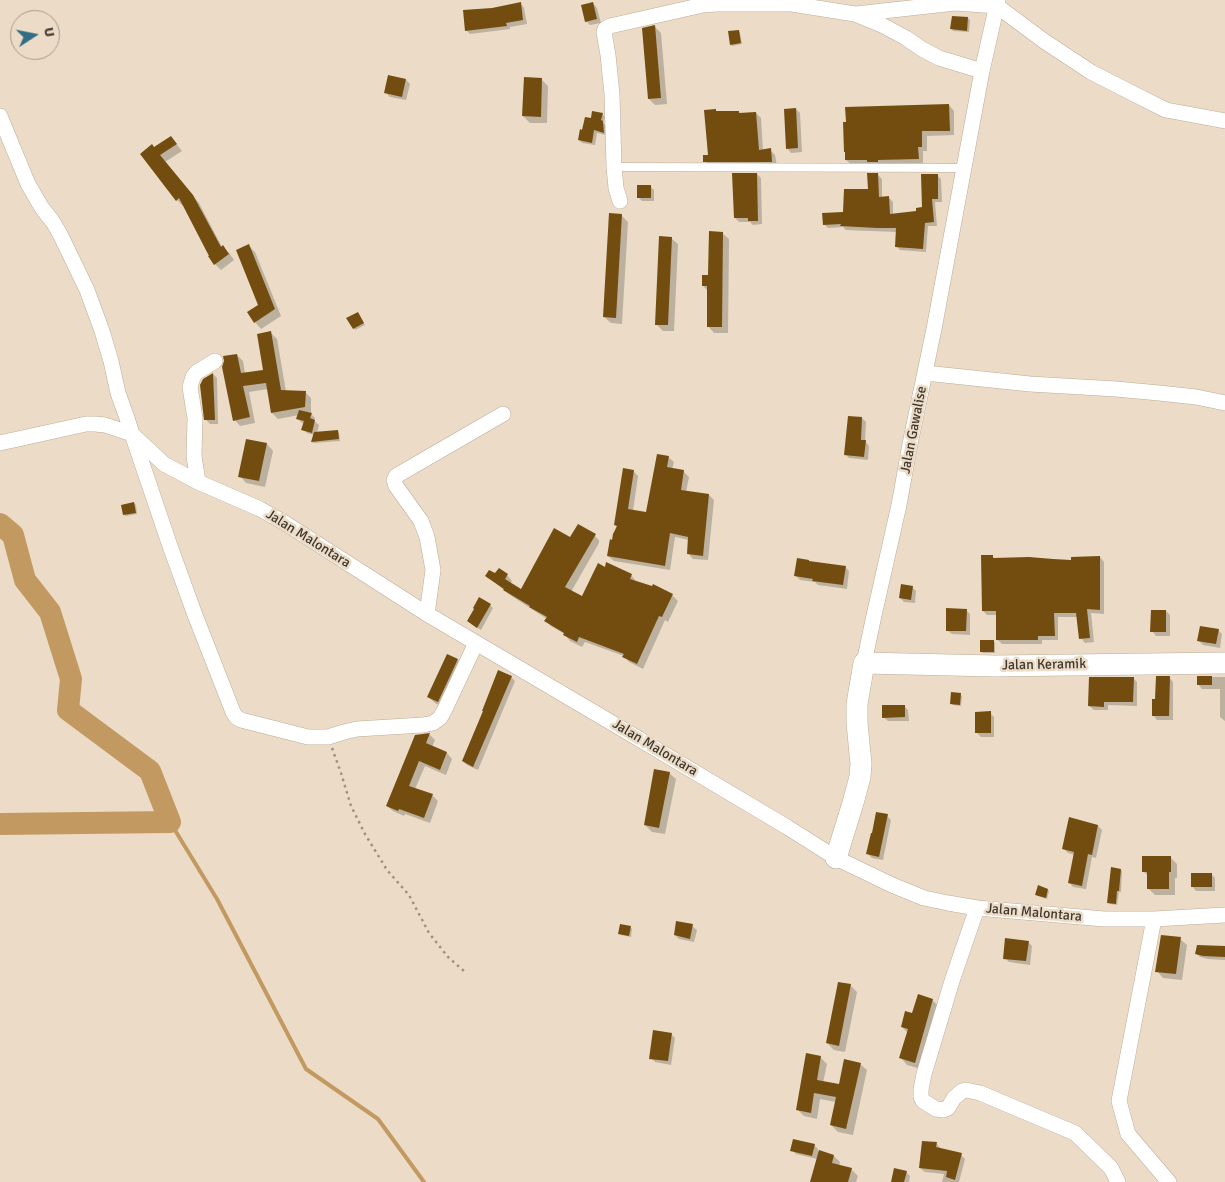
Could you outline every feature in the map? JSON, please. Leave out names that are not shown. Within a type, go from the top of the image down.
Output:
[{"type":"street","points":[[855,14],[955,3],[998,3],[1044,41],[1091,72],[1166,110],[1225,121]]},
{"type":"street","name":"Jalan Gawalise","points":[[836,858],[860,778],[862,764],[857,723],[857,704],[864,663],[899,505],[965,168],[982,71],[998,3]]},
{"type":"street","points":[[620,201],[616,188],[614,167],[612,94],[604,32],[604,29],[607,27],[703,5],[792,4],[855,14],[890,29],[939,58],[982,71]]},
{"type":"street","points":[[0,116],[28,184],[60,234],[87,290],[102,331],[118,393],[176,563],[236,717],[241,720],[308,737],[328,737],[357,730],[433,723],[440,718],[444,711],[476,643]]},
{"type":"street","points":[[198,482],[194,456],[195,426],[190,387],[191,381],[197,372],[215,361]]},
{"type":"street","points":[[925,373],[1030,384],[1168,394],[1225,403]]},
{"type":"street","points":[[427,614],[433,570],[427,537],[421,521],[396,486],[394,480],[396,476],[503,414]]},
{"type":"street","points":[[0,443],[86,424],[105,425],[132,434]]},
{"type":"street","name":"Jalan Malontara","points":[[132,434],[164,464],[198,482],[260,509],[285,523],[427,614],[779,822],[836,858],[892,885],[924,898],[977,908],[1104,919],[1154,919],[1225,915]]},
{"type":"street","name":"Jalan Keramik","points":[[864,663],[995,666],[1225,663]]},
{"type":"street","points":[[977,908],[952,981],[924,1074],[921,1090],[923,1101],[936,1109],[943,1110],[948,1108],[954,1098],[962,1091],[980,1093],[1075,1133],[1111,1168],[1118,1182]]},
{"type":"street","points":[[1154,919],[1119,1101],[1128,1134],[1169,1182]]},
{"type":"lane","points":[[614,167],[965,168]]},
{"type":"path","points":[[328,737],[351,806],[365,834],[387,870],[409,895],[429,933],[448,957],[464,971]]},
{"type":"building","points":[[521,2],[523,20],[506,23],[507,26],[465,31],[463,10],[492,8]]},
{"type":"building","points":[[593,2],[597,19],[585,22],[581,5]]},
{"type":"building","points":[[952,16],[968,17],[967,31],[950,29]]},
{"type":"building","points":[[655,25],[661,98],[648,99],[642,28]]},
{"type":"building","points":[[739,30],[741,43],[730,45],[728,31]]},
{"type":"building","points":[[388,75],[406,79],[402,97],[384,93]]},
{"type":"building","points":[[524,77],[542,78],[541,117],[522,116]]},
{"type":"building","points":[[949,104],[950,131],[922,131],[922,147],[918,147],[919,159],[878,160],[878,162],[845,160],[843,122],[846,122],[845,107]]},
{"type":"building","points":[[796,108],[798,148],[786,149],[784,109]]},
{"type":"building","points":[[716,109],[716,111],[739,111],[739,113],[756,112],[759,150],[771,148],[772,162],[703,162],[703,155],[708,155],[704,110]]},
{"type":"building","points":[[592,111],[603,113],[601,120],[603,121],[604,133],[594,130],[592,143],[578,140],[585,117],[591,118]]},
{"type":"building","points":[[171,136],[177,144],[160,155],[193,195],[221,247],[223,245],[229,254],[214,265],[179,198],[176,201],[140,154],[152,144],[154,147]]},
{"type":"building","points":[[732,173],[757,173],[758,221],[748,221],[748,218],[734,218]]},
{"type":"building","points":[[867,173],[878,173],[879,197],[889,196],[890,214],[916,211],[916,208],[922,207],[921,174],[938,174],[938,199],[932,199],[934,222],[925,223],[923,249],[895,247],[896,228],[840,226],[841,224],[823,225],[822,213],[843,212],[844,189],[868,189]]},
{"type":"building","points":[[637,185],[651,185],[651,198],[637,198]]},
{"type":"building","points":[[609,213],[622,214],[616,318],[603,317]]},
{"type":"building","points":[[709,231],[723,232],[722,327],[707,327],[707,286],[702,286],[702,275],[708,275]]},
{"type":"building","points":[[659,236],[672,237],[668,325],[655,325]]},
{"type":"building","points":[[249,244],[275,309],[254,323],[247,312],[258,305],[236,250]]},
{"type":"building","points":[[358,312],[364,323],[353,329],[346,318]]},
{"type":"building","points":[[271,331],[281,390],[306,391],[305,407],[271,413],[266,383],[243,386],[250,417],[233,421],[222,367],[223,356],[237,354],[241,373],[263,370],[257,334]]},
{"type":"building","points":[[213,373],[215,420],[204,420],[200,385],[203,379]]},
{"type":"building","points":[[299,410],[312,413],[310,418],[315,420],[312,433],[301,430],[304,421],[296,419]]},
{"type":"building","points":[[848,416],[862,417],[861,440],[866,440],[864,457],[844,455]]},
{"type":"building","points":[[338,430],[339,439],[311,442],[314,432]]},
{"type":"building","points":[[246,439],[267,443],[259,481],[238,477]]},
{"type":"building","points":[[657,454],[669,456],[667,467],[684,470],[681,490],[709,494],[703,556],[687,554],[688,537],[670,533],[665,566],[607,556],[610,539],[612,540],[617,526],[614,525],[623,468],[634,470],[628,509],[646,512]]},
{"type":"building","points":[[134,502],[136,513],[123,515],[121,505]]},
{"type":"building","points":[[578,524],[596,534],[565,587],[582,596],[598,563],[605,567],[606,562],[632,574],[630,579],[652,586],[653,584],[673,594],[662,617],[659,616],[637,664],[622,657],[624,654],[579,637],[577,642],[563,635],[564,633],[544,621],[547,617],[503,590],[485,576],[489,570],[495,573],[499,568],[508,574],[505,579],[521,589],[554,528],[570,537]]},
{"type":"building","points":[[981,555],[993,555],[993,558],[1029,557],[1071,560],[1071,557],[1100,556],[1100,610],[1087,609],[1090,638],[1079,639],[1076,613],[1054,613],[1055,636],[1038,636],[1038,640],[996,640],[996,611],[982,611]]},
{"type":"building","points":[[797,558],[846,566],[843,585],[812,581],[813,579],[794,576]]},
{"type":"building","points":[[901,584],[913,586],[911,600],[899,598]]},
{"type":"building","points":[[479,597],[491,604],[477,628],[467,621]]},
{"type":"building","points":[[946,608],[967,609],[966,631],[946,631]]},
{"type":"building","points":[[1151,610],[1166,610],[1166,632],[1150,632]]},
{"type":"building","points":[[1200,626],[1219,629],[1216,644],[1197,641]]},
{"type":"building","points":[[980,640],[994,640],[994,652],[980,652]]},
{"type":"building","points":[[447,654],[458,659],[438,702],[427,697]]},
{"type":"building","points":[[498,670],[512,676],[473,767],[462,761]]},
{"type":"building","points":[[1156,676],[1170,676],[1169,716],[1152,716],[1152,699],[1155,699]]},
{"type":"building","points":[[1197,676],[1212,676],[1212,685],[1197,685]]},
{"type":"building","points":[[1089,677],[1134,677],[1133,702],[1104,702],[1104,707],[1088,706]]},
{"type":"building","points":[[951,692],[961,693],[960,705],[950,704]]},
{"type":"building","points":[[882,705],[905,705],[905,717],[882,718]]},
{"type":"building","points":[[991,711],[991,733],[975,733],[975,712]]},
{"type":"building","points":[[430,733],[426,743],[447,752],[440,770],[419,761],[409,786],[433,794],[424,818],[386,806],[415,735]]},
{"type":"building","points":[[654,769],[670,772],[659,828],[644,825]]},
{"type":"building","points":[[876,812],[888,814],[879,857],[866,854]]},
{"type":"building","points":[[1069,817],[1098,825],[1092,855],[1088,854],[1082,886],[1068,883],[1074,852],[1062,849]]},
{"type":"building","points":[[1142,856],[1171,856],[1169,889],[1147,889],[1147,872],[1142,872]]},
{"type":"building","points":[[1111,867],[1121,869],[1116,904],[1107,903]]},
{"type":"building","points":[[1191,873],[1212,873],[1212,887],[1191,887]]},
{"type":"building","points":[[1038,885],[1048,889],[1046,898],[1035,895]]},
{"type":"building","points":[[676,921],[693,924],[690,939],[674,935]]},
{"type":"building","points":[[620,924],[631,926],[629,936],[618,934]]},
{"type":"building","points":[[1161,935],[1181,937],[1176,974],[1155,972]]},
{"type":"building","points":[[1005,938],[1029,941],[1026,961],[1003,959]]},
{"type":"building","points":[[1197,945],[1225,946],[1225,957],[1195,954]]},
{"type":"building","points":[[838,982],[851,984],[839,1046],[826,1043]]},
{"type":"building","points":[[918,994],[933,999],[915,1063],[899,1058],[908,1029],[901,1027],[905,1011],[912,1013]]},
{"type":"building","points":[[653,1030],[672,1033],[668,1061],[649,1059]]},
{"type":"building","points":[[806,1053],[821,1056],[817,1080],[839,1084],[844,1059],[861,1063],[846,1129],[830,1125],[836,1097],[814,1093],[811,1113],[796,1110]]},
{"type":"building","points":[[793,1139],[815,1144],[812,1156],[790,1151]]},
{"type":"building","points":[[922,1141],[937,1142],[936,1147],[962,1153],[955,1180],[946,1177],[947,1171],[919,1168]]},
{"type":"building","points":[[819,1150],[834,1155],[832,1163],[852,1168],[848,1182],[810,1182]]},
{"type":"building","points":[[894,1168],[907,1171],[904,1182],[891,1182]]},
{"type":"waterway","points":[[0,524],[13,535],[25,580],[50,612],[71,679],[68,710],[150,771],[170,822],[0,824]]},
{"type":"waterway","points":[[170,822],[217,899],[306,1069],[378,1119],[424,1182]]}]
